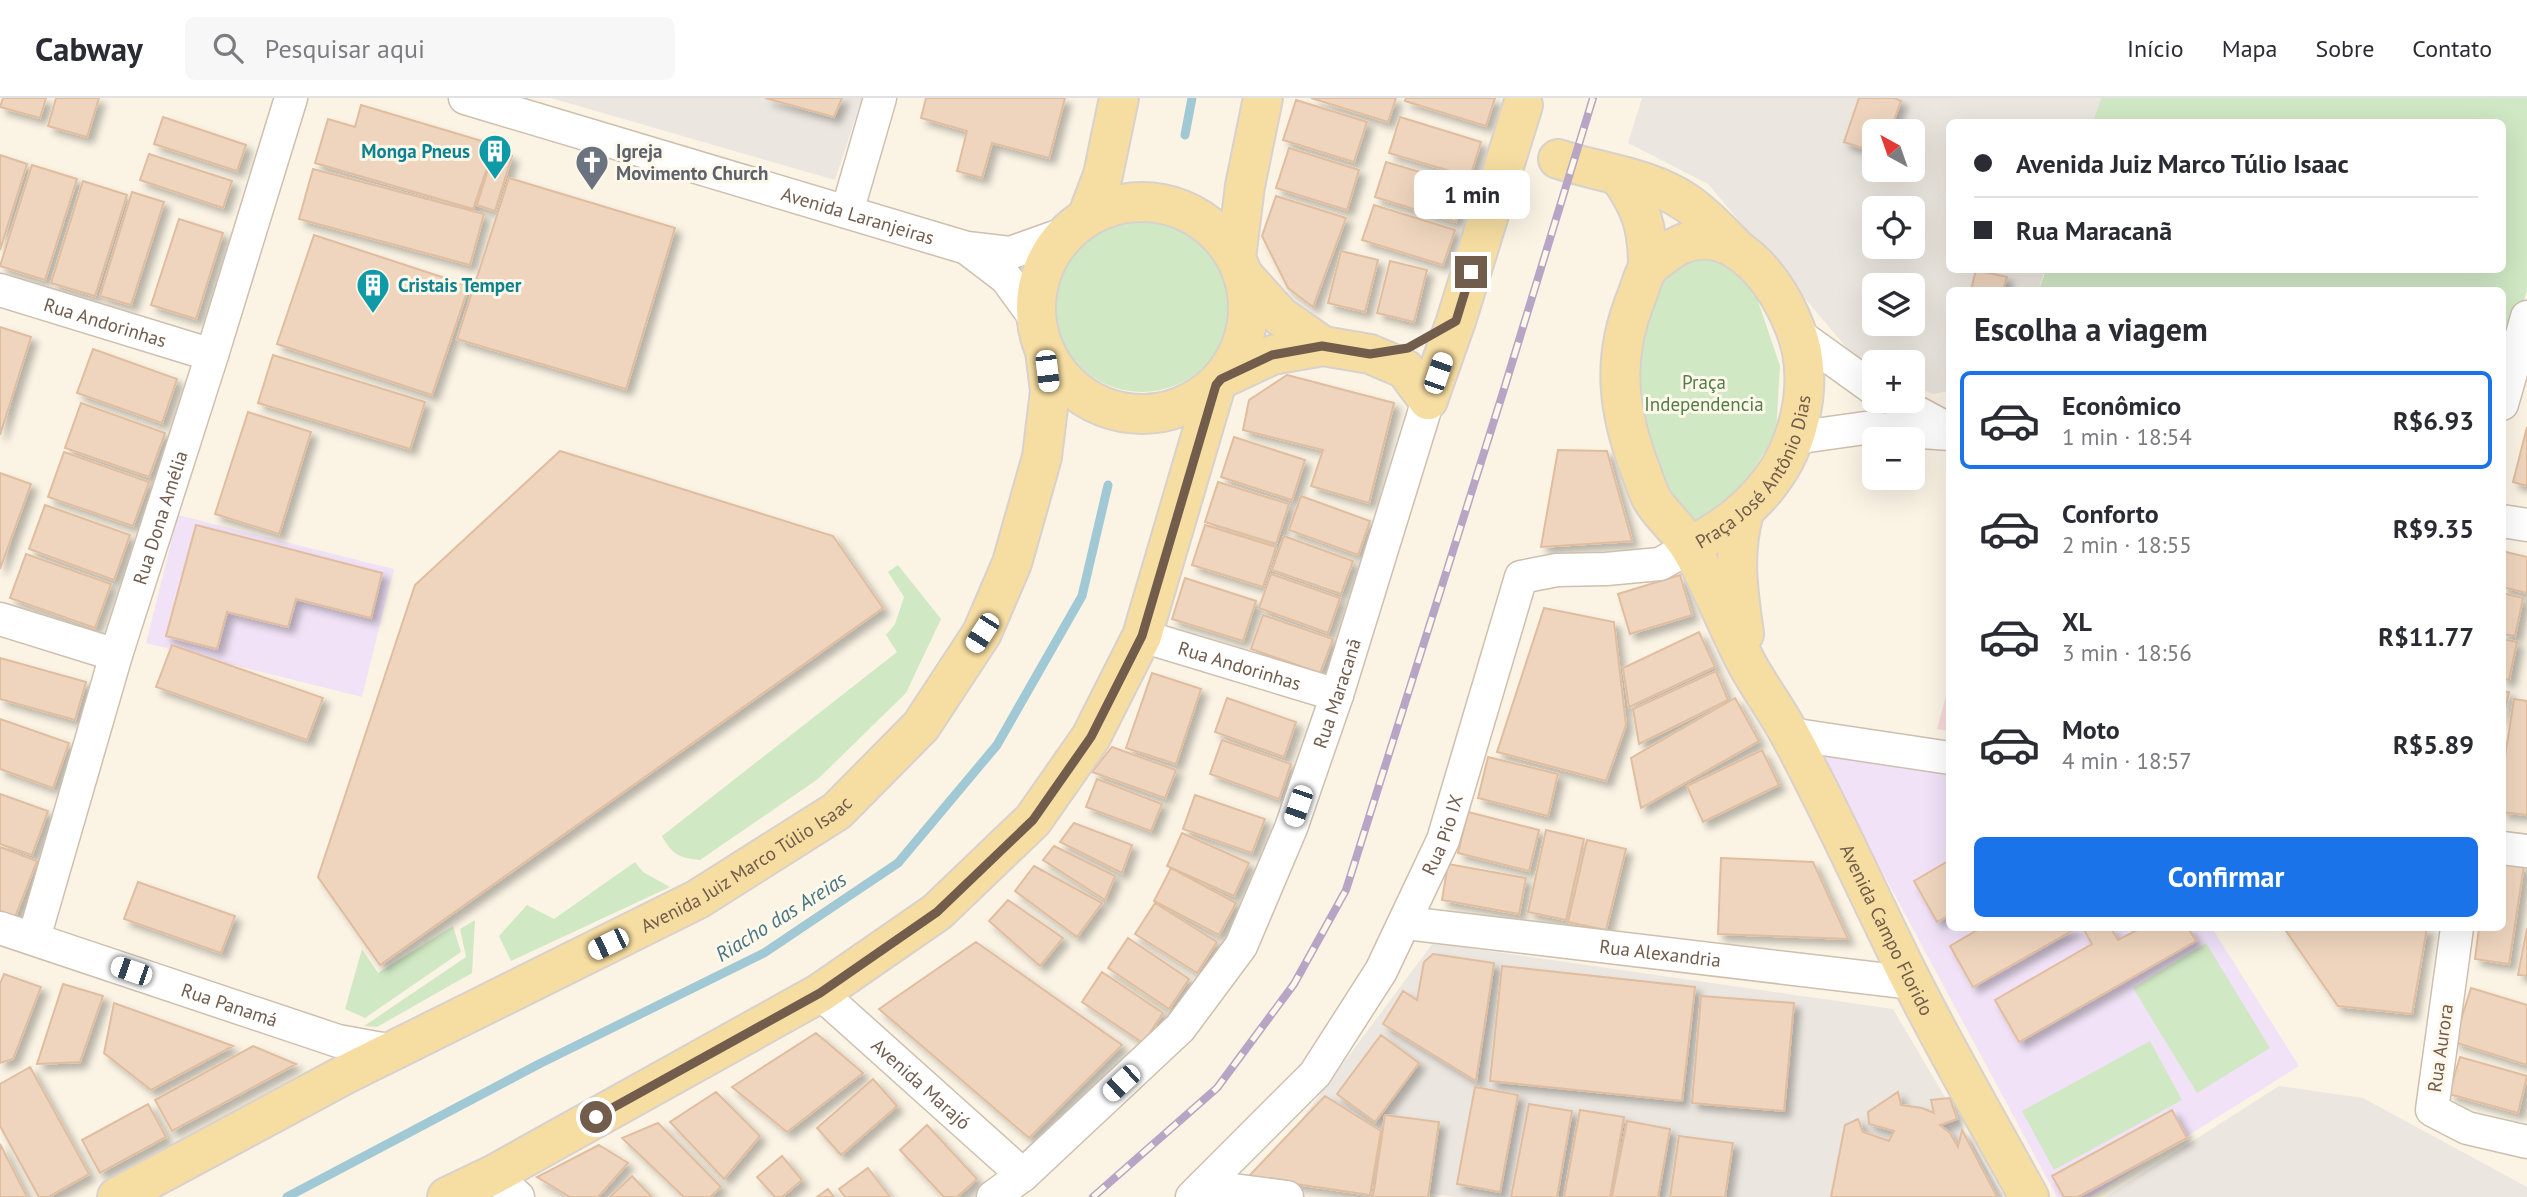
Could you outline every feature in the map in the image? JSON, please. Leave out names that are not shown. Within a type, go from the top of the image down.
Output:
[{"type":"main road","points":[[1119,98],[1103,176],[1078,225],[1049,257],[1038,287],[1040,335],[1063,380],[1089,401],[1121,412],[1155,414],[1188,404],[1219,382],[1272,355],[1322,346],[1370,354],[1405,369],[1429,400]]},
{"type":"main road","points":[[447,1197],[505,1186],[820,993],[937,912],[1033,820],[1091,737],[1142,636],[1219,382],[1238,354],[1247,326],[1240,267],[1245,186],[1263,98]]},
{"type":"main road","points":[[1524,101],[1539,135],[1558,159],[1655,186],[1686,202],[1712,223],[1738,251]]},
{"type":"main road","name":"Rua Maracanã","points":[[1429,400],[1524,101]]},
{"type":"main road","points":[[1495,198],[1532,170],[1558,159]]},
{"type":"main road","points":[[1619,176],[1635,198],[1642,217],[1648,244],[1648,268]]},
{"type":"main road","points":[[1078,225],[1105,209],[1124,203],[1157,203],[1189,212],[1216,231],[1240,267],[1280,316],[1322,346]]},
{"type":"main road","name":"Praça José Antônio Dias","points":[[1709,240],[1738,251],[1757,265],[1774,285],[1787,308],[1802,354],[1804,384],[1800,418],[1794,438],[1774,478],[1744,512],[1728,525],[1690,547],[1653,500],[1630,442],[1622,411],[1619,379],[1621,348],[1629,316],[1648,268],[1677,245],[1709,240]]},
{"type":"main road","points":[[1370,354],[1408,348],[1456,321]]},
{"type":"main road","name":"Avenida Juiz Marco Túlio Isaac","points":[[117,1197],[341,1058],[393,1051],[705,895],[837,811],[921,726],[982,633],[1012,564],[1042,457],[1050,391],[1040,335]]},
{"type":"main road","points":[[1744,512],[1737,536],[1735,560],[1747,664]]},
{"type":"main road","name":"Avenida Campo Florido","points":[[1690,547],[1747,664],[1790,734],[1913,984],[2029,1197]]},
{"type":"street","name":"Rua Dona Amélia","points":[[34,938],[116,655],[291,98]]},
{"type":"street","name":"Avenida Laranjeiras","points":[[466,98],[967,248],[1010,253],[1078,225]]},
{"type":"street","points":[[847,212],[880,98]]},
{"type":"street","name":"Avenida Laranjeiras","points":[[967,248],[1006,278],[1040,335]]},
{"type":"street","name":"Rua Andorinhas","points":[[0,290],[212,355]]},
{"type":"street","points":[[2506,390],[2527,317]]},
{"type":"street","points":[[1796,333],[1862,380]]},
{"type":"street","name":"Rua Maracanã","points":[[993,1197],[1023,1175],[1180,1028],[1241,946],[1291,828],[1337,695],[1429,400]]},
{"type":"street","points":[[1917,413],[1946,430]]},
{"type":"street","points":[[1794,438],[1865,428],[1946,432]]},
{"type":"street","points":[[2506,522],[2527,526]]},
{"type":"street","name":"Rua Pio IX","points":[[1198,1192],[1315,1074],[1381,971],[1443,840],[1521,577],[1557,570],[1660,564],[1690,547]]},
{"type":"street","points":[[0,619],[116,655]]},
{"type":"street","name":"Rua Andorinhas","points":[[1142,636],[1337,695]]},
{"type":"street","points":[[1790,734],[1946,757]]},
{"type":"street","points":[[2506,848],[2527,851]]},
{"type":"street","name":"Rua Alexandria","points":[[1406,923],[1913,984]]},
{"type":"street","name":"Rua Panamá","points":[[0,928],[34,938],[341,1058]]},
{"type":"street","name":"Rua Aurora","points":[[2457,931],[2432,1110],[2467,1128],[2527,1142]]},
{"type":"street","name":"Avenida Marajó","points":[[820,993],[1023,1175]]},
{"type":"street","points":[[1198,1192],[1287,1197]]},
{"type":"shaded area","points":[[551,98],[862,98],[835,180]]},
{"type":"shaded area","points":[[1642,98],[2101,98],[2094,119],[1946,119],[1946,273],[2044,273],[2039,287],[1946,287],[1946,392],[1933,394],[1925,391],[1925,350],[1862,350],[1862,366],[1708,184],[1628,143]]},
{"type":"shaded area","points":[[178,515],[394,569],[362,697],[146,643]]},
{"type":"shaded area","points":[[1946,696],[1946,730],[1937,729]]},
{"type":"shaded area","points":[[1818,752],[1946,774],[1946,931],[2214,931],[2299,1066],[2090,1197],[2057,1197]]},
{"type":"shaded area","points":[[1433,943],[1893,1009],[2004,1197],[1456,1197],[1262,1172]]},
{"type":"shaded area","points":[[2279,1086],[2363,1098],[2527,1187],[2527,1197],[2105,1197]]},
{"type":"green space","points":[[2101,98],[2527,98],[2527,290],[2506,361],[2506,287],[2040,287],[2045,273],[2506,273],[2506,119],[2094,119]]},
{"type":"green space","points":[[1142,216],[1176,223],[1204,242],[1223,270],[1230,304],[1223,338],[1204,366],[1176,385],[1142,392],[1108,385],[1080,366],[1061,338],[1054,304],[1061,270],[1080,242],[1108,223]]},
{"type":"green space","name":"Praça Independencia","points":[[1693,247],[1721,257],[1756,295],[1780,366],[1776,434],[1732,503],[1699,527],[1641,463],[1629,348],[1655,279]]},
{"type":"green space","points":[[898,565],[941,619],[906,693],[818,779],[700,860],[682,857],[673,851],[662,836],[897,652],[886,635],[895,624],[904,597],[888,572]]},
{"type":"green space","points":[[635,862],[643,872],[670,887],[511,961],[499,936],[527,905],[554,919]]},
{"type":"green space","points":[[475,920],[472,973],[377,1027],[364,1026],[466,957],[460,929]]},
{"type":"green space","points":[[453,926],[461,952],[365,1018],[345,1009],[362,949],[378,973]]},
{"type":"green space","points":[[2206,943],[2270,1048],[2197,1093],[2133,988]]},
{"type":"green space","points":[[2150,1041],[2182,1100],[2054,1170],[2022,1111]]},
{"type":"building","points":[[3,98],[46,98],[40,118],[0,107]]},
{"type":"building","points":[[56,98],[99,98],[87,137],[48,126]]},
{"type":"building","points":[[765,98],[842,98],[834,117]]},
{"type":"building","points":[[926,98],[1065,98],[1049,158],[992,143],[982,178],[957,171],[967,131],[921,118]]},
{"type":"building","points":[[1311,98],[1396,98],[1388,122]]},
{"type":"building","points":[[1406,98],[1495,98],[1486,126],[1405,101]]},
{"type":"building","points":[[1859,98],[1894,98],[1901,101],[1894,119],[1862,119],[1862,148],[1844,142]]},
{"type":"building","points":[[1296,100],[1367,122],[1354,162],[1283,140]]},
{"type":"building","points":[[361,105],[495,145],[473,209],[315,163],[328,119],[355,127]]},
{"type":"building","points":[[163,117],[246,145],[237,171],[154,144]]},
{"type":"building","points":[[1400,117],[1481,142],[1470,177],[1389,153]]},
{"type":"building","points":[[1289,148],[1359,170],[1347,210],[1276,188]]},
{"type":"building","name":"Monga Pneus","points":[[494,150],[512,156],[495,211],[477,205]]},
{"type":"building","points":[[149,154],[232,181],[223,208],[140,180]]},
{"type":"building","points":[[0,155],[27,164],[0,250]]},
{"type":"building","points":[[1386,162],[1467,186],[1456,222],[1375,197]]},
{"type":"building","points":[[32,165],[77,179],[45,280],[0,266]]},
{"type":"building","points":[[313,169],[484,214],[470,265],[299,219]]},
{"type":"building","points":[[509,178],[675,228],[626,389],[457,339]]},
{"type":"building","points":[[83,181],[127,195],[95,296],[51,283]]},
{"type":"building","points":[[132,192],[164,202],[131,305],[100,296]]},
{"type":"building","points":[[1276,196],[1346,218],[1313,307],[1288,288],[1262,236]]},
{"type":"building","points":[[1374,205],[1455,230],[1443,265],[1362,240]]},
{"type":"building","points":[[179,219],[223,233],[196,319],[151,305]]},
{"type":"building","name":"Cristais Temper","points":[[314,235],[469,286],[432,395],[277,344]]},
{"type":"building","points":[[1341,251],[1378,260],[1365,312],[1328,303]]},
{"type":"building","points":[[1390,261],[1427,270],[1414,322],[1377,313]]},
{"type":"building","points":[[1975,273],[2007,277],[2004,287],[1972,287]]},
{"type":"building","points":[[0,327],[31,337],[0,435]]},
{"type":"building","points":[[93,349],[177,379],[162,423],[77,393]]},
{"type":"building","points":[[273,355],[425,402],[410,449],[258,403]]},
{"type":"building","points":[[1287,375],[1394,403],[1369,503],[1311,486],[1323,450],[1243,430],[1249,400]]},
{"type":"building","points":[[81,403],[165,433],[149,477],[65,448]]},
{"type":"building","points":[[248,412],[311,432],[279,534],[215,514]]},
{"type":"building","points":[[2527,427],[2527,486],[2513,482]]},
{"type":"building","points":[[1234,437],[1305,460],[1292,500],[1221,477]]},
{"type":"building","points":[[1558,450],[1607,451],[1632,541],[1541,547]]},
{"type":"building","points":[[560,451],[833,536],[883,608],[380,965],[318,877],[415,585]]},
{"type":"building","points":[[64,452],[149,482],[133,526],[48,497]]},
{"type":"building","points":[[0,473],[31,484],[0,569]]},
{"type":"building","points":[[1218,482],[1289,504],[1276,544],[1205,522]]},
{"type":"building","points":[[1301,496],[1370,521],[1358,555],[1289,530]]},
{"type":"building","points":[[45,505],[130,535],[114,580],[29,549]]},
{"type":"building","points":[[196,525],[382,573],[371,618],[296,599],[288,627],[227,612],[217,649],[166,636]]},
{"type":"building","points":[[1205,525],[1276,547],[1263,587],[1192,565]]},
{"type":"building","points":[[1284,536],[1353,561],[1341,594],[1272,570]]},
{"type":"building","points":[[2506,552],[2527,557],[2527,593],[2506,588]]},
{"type":"building","points":[[26,554],[111,584],[95,628],[10,598]]},
{"type":"building","points":[[1271,574],[1340,598],[1328,633],[1259,608]]},
{"type":"building","points":[[1680,575],[1692,615],[1630,634],[1618,594]]},
{"type":"building","points":[[1185,578],[1256,601],[1243,641],[1172,619]]},
{"type":"building","points":[[2506,594],[2523,598],[2515,636],[2506,635]]},
{"type":"building","points":[[1544,608],[1614,622],[1626,725],[1606,781],[1497,752]]},
{"type":"building","points":[[1263,615],[1333,639],[1320,673],[1251,649]]},
{"type":"building","points":[[1699,632],[1715,667],[1629,707],[1623,668]]},
{"type":"building","points":[[2506,640],[2517,642],[2509,680],[2506,680]]},
{"type":"building","points":[[172,645],[323,698],[307,740],[156,687]]},
{"type":"building","points":[[0,658],[86,682],[75,720],[0,699]]},
{"type":"building","points":[[1716,671],[1728,700],[1639,744],[1633,709]]},
{"type":"building","points":[[1152,673],[1201,689],[1176,764],[1126,748]]},
{"type":"building","points":[[1227,698],[1296,722],[1284,757],[1215,732]]},
{"type":"building","points":[[1735,698],[1759,741],[1641,808],[1631,758]]},
{"type":"building","points":[[2514,699],[2527,701],[2527,815],[2506,812],[2506,750]]},
{"type":"building","points":[[0,719],[69,743],[53,788],[0,769]]},
{"type":"building","points":[[1222,740],[1291,764],[1279,799],[1210,774]]},
{"type":"building","points":[[1112,747],[1176,770],[1165,798],[1092,772]]},
{"type":"building","points":[[1762,750],[1779,785],[1703,822],[1687,786]]},
{"type":"building","points":[[1488,757],[1558,774],[1548,816],[1478,798]]},
{"type":"building","points":[[1097,779],[1162,804],[1151,831],[1086,807]]},
{"type":"building","points":[[0,794],[48,811],[32,855],[0,844]]},
{"type":"building","points":[[1195,795],[1265,819],[1252,853],[1183,829]]},
{"type":"building","points":[[1468,812],[1539,830],[1529,871],[1458,853]]},
{"type":"building","points":[[1074,823],[1132,845],[1122,873],[1060,842]]},
{"type":"building","points":[[1546,830],[1584,839],[1566,920],[1528,912]]},
{"type":"building","points":[[1182,833],[1249,863],[1234,896],[1167,866]]},
{"type":"building","points":[[1587,840],[1626,849],[1606,930],[1568,922]]},
{"type":"building","points":[[1054,846],[1115,876],[1105,900],[1043,860]]},
{"type":"building","points":[[0,847],[37,861],[15,917],[0,911]]},
{"type":"building","points":[[1721,858],[1813,862],[1848,939],[1718,934]]},
{"type":"building","points":[[1946,862],[1946,917],[1937,922],[1914,881]]},
{"type":"building","points":[[2506,863],[2524,865],[2509,964],[2475,959],[2479,931],[2506,931]]},
{"type":"building","points":[[1448,864],[1526,878],[1519,914],[1442,900]]},
{"type":"building","points":[[1034,866],[1102,903],[1077,937],[1015,891]]},
{"type":"building","points":[[1171,868],[1236,903],[1219,935],[1154,901]]},
{"type":"building","points":[[138,882],[235,916],[221,953],[124,919]]},
{"type":"building","points":[[1008,900],[1063,938],[1040,966],[989,921]]},
{"type":"building","points":[[1155,903],[1217,942],[1197,973],[1135,934]]},
{"type":"building","points":[[2527,928],[2527,976],[2518,975]]},
{"type":"building","points":[[1976,931],[2072,931],[1973,987],[1950,946]]},
{"type":"building","points":[[2085,931],[2113,931],[2118,940],[2135,931],[2190,931],[2196,941],[2019,1042],[1995,1000],[2092,944]]},
{"type":"building","points":[[2286,931],[2426,931],[2412,1014],[2338,1006]]},
{"type":"building","points":[[1128,938],[1189,979],[1169,1009],[1108,968]]},
{"type":"building","points":[[976,942],[1122,1045],[1029,1138],[879,1009]]},
{"type":"building","points":[[1433,954],[1494,963],[1476,1081],[1383,1024],[1403,991],[1417,1000],[1424,962]]},
{"type":"building","points":[[1502,966],[1695,987],[1682,1101],[1490,1081]]},
{"type":"building","points":[[1102,972],[1163,1013],[1143,1043],[1082,1002]]},
{"type":"building","points":[[4,974],[41,987],[13,1059],[0,1063],[0,984]]},
{"type":"building","points":[[63,984],[103,996],[80,1062],[37,1064]]},
{"type":"building","points":[[2471,988],[2527,1005],[2527,1065],[2454,1042]]},
{"type":"building","points":[[1701,996],[1794,1003],[1784,1111],[1692,1103]]},
{"type":"building","points":[[114,1003],[233,1046],[151,1090],[104,1053]]},
{"type":"building","points":[[816,1033],[863,1073],[787,1132],[732,1087]]},
{"type":"building","points":[[1381,1035],[1419,1063],[1375,1122],[1337,1094]]},
{"type":"building","points":[[253,1046],[296,1064],[172,1131],[155,1100]]},
{"type":"building","points":[[2460,1057],[2527,1076],[2518,1113],[2449,1094]]},
{"type":"building","points":[[30,1067],[89,1174],[48,1197],[39,1197],[0,1126],[0,1084]]},
{"type":"building","points":[[873,1079],[897,1106],[841,1155],[817,1128]]},
{"type":"building","points":[[1475,1087],[1518,1095],[1500,1192],[1457,1184]]},
{"type":"building","points":[[716,1092],[760,1136],[724,1179],[670,1122]]},
{"type":"building","points":[[1898,1092],[1901,1105],[1934,1113],[1931,1100],[1950,1098],[1957,1119],[1940,1125],[1950,1133],[1958,1147],[1962,1130],[1997,1197],[1831,1197],[1845,1125],[1858,1119],[1863,1132],[1889,1141],[1894,1131],[1869,1124],[1868,1112]]},
{"type":"building","points":[[1325,1096],[1381,1131],[1370,1195],[1248,1177]]},
{"type":"building","points":[[148,1104],[166,1137],[100,1173],[82,1140]]},
{"type":"building","points":[[1529,1104],[1572,1111],[1557,1197],[1511,1197]]},
{"type":"building","points":[[1580,1110],[1624,1117],[1610,1197],[1564,1197]]},
{"type":"building","points":[[2172,1110],[2187,1138],[2078,1197],[2064,1197],[2052,1176]]},
{"type":"building","points":[[1385,1115],[1439,1122],[1428,1197],[1373,1197]]},
{"type":"building","points":[[1627,1121],[1670,1129],[1658,1197],[1612,1197]]},
{"type":"building","points":[[658,1123],[721,1187],[710,1197],[684,1197],[622,1138]]},
{"type":"building","points":[[927,1125],[977,1179],[957,1197],[944,1197],[900,1150]]},
{"type":"building","points":[[1679,1136],[1733,1143],[1725,1197],[1670,1197]]},
{"type":"building","points":[[0,1144],[27,1197],[0,1197]]},
{"type":"building","points":[[599,1145],[628,1163],[598,1197],[570,1197],[537,1177]]},
{"type":"building","points":[[782,1156],[802,1180],[782,1197],[775,1197],[757,1177]]},
{"type":"building","points":[[868,1168],[890,1197],[845,1197],[839,1189]]},
{"type":"building","points":[[632,1176],[652,1197],[610,1197]]},
{"type":"building","points":[[828,1189],[834,1197],[817,1197]]},
{"type":"waterway","name":"Riacho das Areias","points":[[1185,135],[1192,98]]},
{"type":"waterway","name":"Riacho das Areias","points":[[287,1197],[539,1064],[764,953],[898,863],[997,745],[1082,596],[1108,485]]},
{"type":"railway","points":[[1093,1197],[1217,1088],[1294,984],[1346,890],[1593,98]]},
{"type":"place","name":"Monga Pneus","points":[[495,181]]},
{"type":"place","name":"Igreja Movimento Church","points":[[592,192]]},
{"type":"place","name":"Cristais Temper","points":[[373,315]]},
{"type":"route","points":[[596,1117],[820,993],[937,912],[1033,820],[1091,737],[1142,636],[1216,385],[1221,379],[1272,355],[1322,346],[1370,354],[1408,348],[1420,343],[1456,321],[1471,272]]}]
